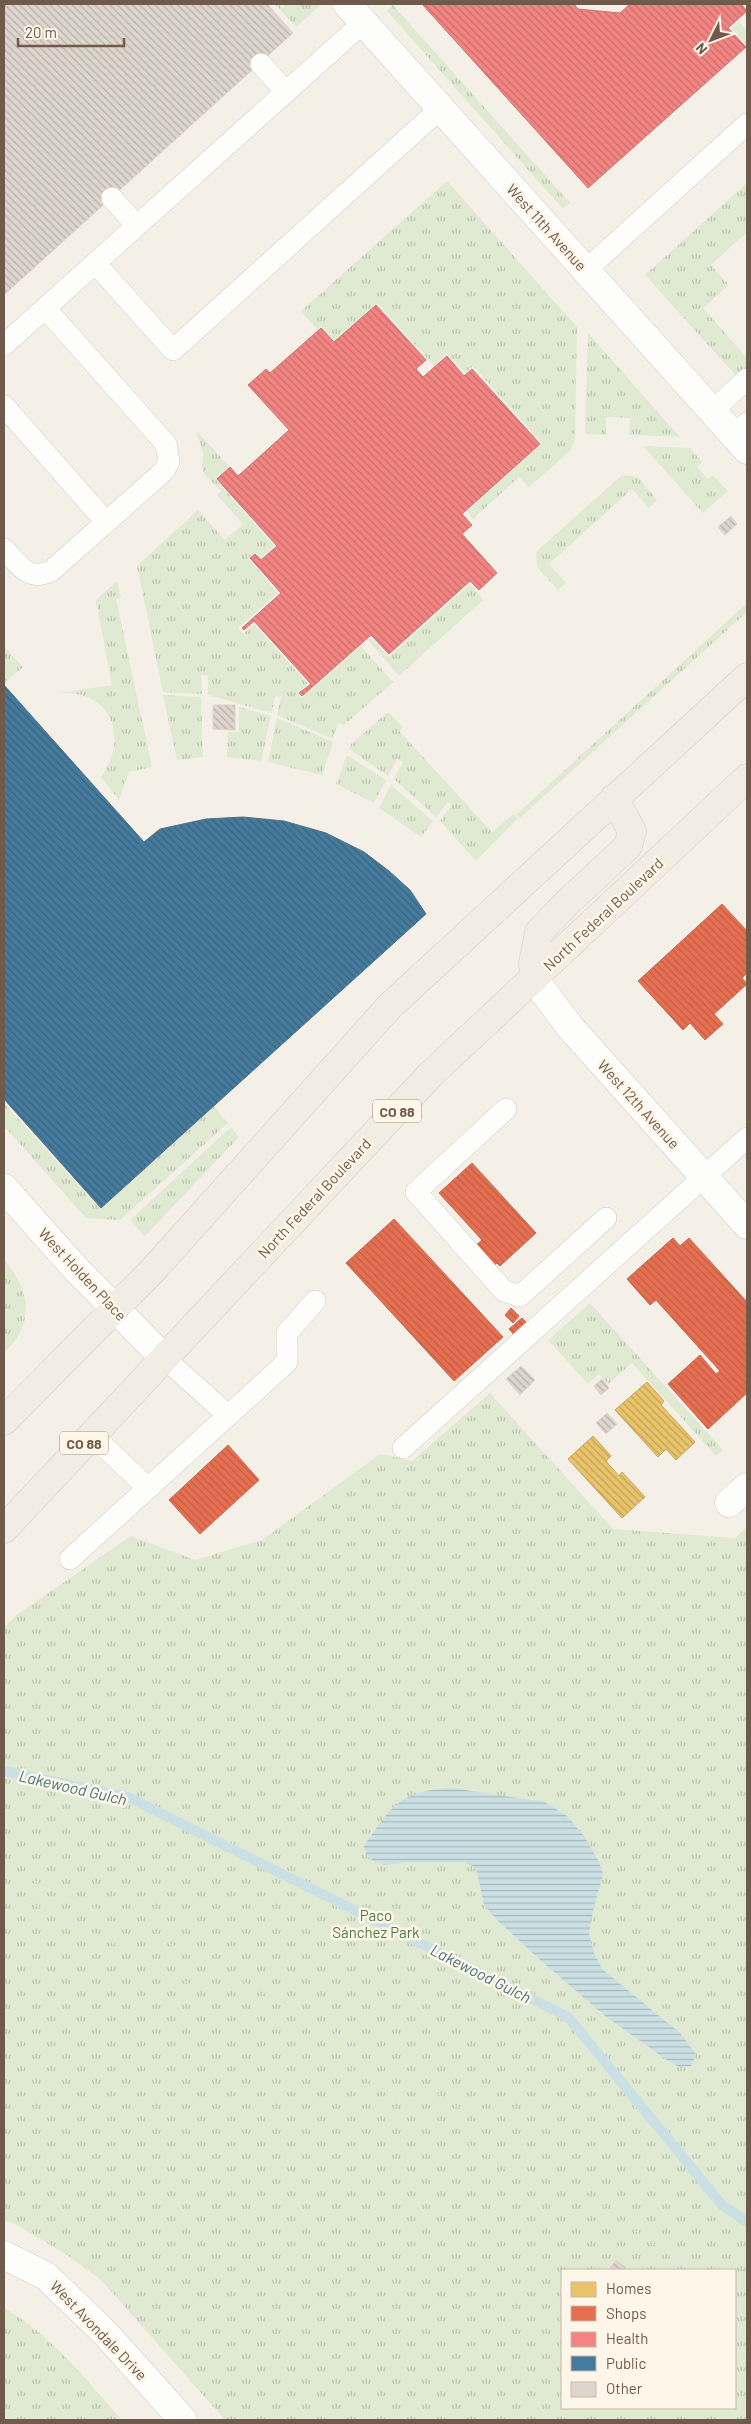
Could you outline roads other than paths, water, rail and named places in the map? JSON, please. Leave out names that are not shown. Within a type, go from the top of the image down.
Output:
[{"type":"main road","points":[[4,1421],[116,1309],[390,1006],[747,677]]},
{"type":"main road","name":"North Federal Boulevard","points":[[4,1529],[430,1075],[747,778]]},
{"type":"main road","points":[[534,979],[533,963],[539,932],[566,903],[628,846],[632,831],[614,798]]},
{"type":"street","name":"West 11th Avenue","points":[[355,13],[712,411],[743,436]]},
{"type":"street","name":"West 12th Avenue","points":[[534,979],[570,1027],[747,1225]]},
{"type":"street","name":"West Holden Place","points":[[4,1188],[164,1358]]},
{"type":"street","name":"West Avondale Drive","points":[[4,2255],[46,2276],[106,2334],[184,2420]]},
{"type":"lane","points":[[4,345],[286,92],[355,13]]},
{"type":"lane","points":[[260,64],[286,92]]},
{"type":"lane","points":[[95,263],[173,350],[441,108]]},
{"type":"lane","points":[[586,270],[747,124]]},
{"type":"lane","points":[[112,198],[136,226]]},
{"type":"lane","points":[[4,549],[24,571],[33,576],[51,571],[164,471],[169,462],[166,444],[45,308]]},
{"type":"lane","points":[[712,411],[747,380]]},
{"type":"lane","points":[[4,406],[106,522]]},
{"type":"lane","points":[[506,1109],[416,1192],[504,1292],[520,1296],[606,1218]]},
{"type":"lane","points":[[403,1448],[747,1138]]},
{"type":"lane","points":[[70,1560],[287,1362],[287,1332],[315,1302]]},
{"type":"lane","points":[[164,1358],[228,1415]]},
{"type":"lane","points":[[92,1435],[148,1488]]},
{"type":"waterway","name":"Lakewood Gulch","points":[[4,1771],[128,1797],[568,2017],[722,2205],[747,2222]]},
{"type":"tram line","points":[[4,1868],[132,1925],[194,1956],[318,2023],[378,2058],[522,2148],[688,2269]]},
{"type":"tram line","points":[[4,1892],[65,1918],[348,2067],[490,2158],[647,2269]]},
{"type":"tram line","points":[[736,2304],[747,2312]]},
{"type":"tram line","points":[[736,2333],[747,2341]]},
{"type":"park label","name":"Paco Sánchez Park","points":[[376,1924]]}]
